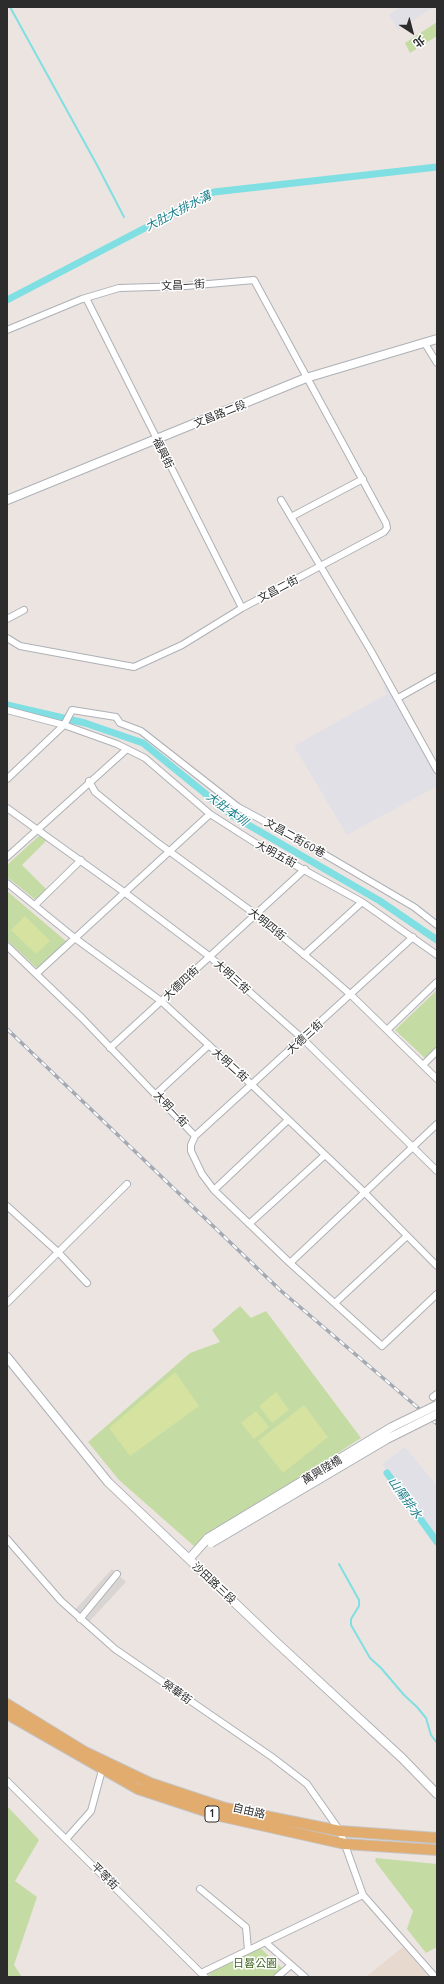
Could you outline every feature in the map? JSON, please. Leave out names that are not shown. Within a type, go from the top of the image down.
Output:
[{"type":"main road","name":"自由路","points":[[7,1704],[85,1752],[150,1783],[208,1807],[225,1808],[340,1831],[437,1838]]},
{"type":"main road","name":"自由路","points":[[7,1714],[102,1770],[138,1789],[208,1807],[281,1830],[345,1844],[437,1850]]},
{"type":"street","name":"文昌一街","points":[[7,330],[86,298],[119,288],[186,286],[254,280],[306,378]]},
{"type":"street","name":"福興街","points":[[86,298],[123,370],[156,440],[242,608]]},
{"type":"street","name":"文昌路二段","points":[[7,500],[306,378],[437,338]]},
{"type":"street","points":[[424,342],[437,363]]},
{"type":"street","name":"文昌二街","points":[[7,638],[20,646],[134,667],[182,645],[242,608],[384,532],[387,528],[386,523],[306,378]]},
{"type":"street","points":[[292,517],[363,479]]},
{"type":"street","points":[[281,500],[398,698],[437,770]]},
{"type":"street","points":[[7,619],[24,610]]},
{"type":"street","points":[[398,698],[437,676]]},
{"type":"street","name":"大明五街","points":[[7,710],[64,725],[127,749],[145,758],[210,814],[256,844],[305,869],[362,902],[413,937],[437,956]]},
{"type":"street","name":"文昌二街60巷","points":[[64,725],[72,710],[116,717],[120,723],[141,731],[238,807],[324,854],[414,907],[437,925]]},
{"type":"street","points":[[7,779],[64,725]]},
{"type":"street","points":[[7,857],[89,781],[127,749]]},
{"type":"street","name":"大明四街","points":[[89,781],[95,792],[170,851],[255,914],[351,995],[437,1079]]},
{"type":"street","name":"大明三街","points":[[7,808],[81,860],[209,956],[303,1040],[437,1171]]},
{"type":"street","points":[[36,974],[210,814]]},
{"type":"street","points":[[35,905],[81,860]]},
{"type":"street","name":"大德四街","points":[[110,1048],[305,869]]},
{"type":"street","name":"大明二街","points":[[7,883],[76,938],[161,1001],[364,1192],[437,1266]]},
{"type":"street","points":[[304,955],[362,902]]},
{"type":"street","name":"大德三街","points":[[195,1136],[303,1040],[413,937]]},
{"type":"street","name":"大明一街","points":[[7,946],[156,1094],[195,1136],[191,1145],[191,1151],[202,1174],[214,1190],[290,1263],[382,1346],[437,1294]]},
{"type":"street","points":[[387,1030],[437,982]]},
{"type":"street","points":[[156,1094],[209,1045]]},
{"type":"street","points":[[423,1065],[437,1051]]},
{"type":"street","points":[[214,1190],[288,1120]]},
{"type":"street","points":[[290,1263],[437,1124]]},
{"type":"street","points":[[249,1224],[325,1155]]},
{"type":"street","points":[[7,1303],[127,1184]]},
{"type":"street","points":[[7,1206],[59,1253],[87,1283]]},
{"type":"street","points":[[335,1303],[407,1236]]},
{"type":"street","name":"沙田路三段","points":[[7,1357],[108,1482],[402,1758],[437,1794]]},
{"type":"street","name":"萬興陸橋","points":[[210,1541],[392,1427],[437,1405]]},
{"type":"street","name":"萬興陸橋","points":[[210,1541],[387,1439],[437,1414]]},
{"type":"street","name":"榮華街","points":[[7,1540],[61,1601],[115,1649],[272,1757],[307,1784],[340,1831],[363,1895]]},
{"type":"street","points":[[189,1559],[210,1541]]},
{"type":"street","points":[[80,1619],[117,1574]]},
{"type":"street","points":[[66,1838],[91,1811],[102,1770]]},
{"type":"street","name":"平等街","points":[[7,1781],[203,1975]]},
{"type":"street","points":[[200,1889],[246,1927],[248,1950]]},
{"type":"street","points":[[203,1975],[248,1950],[363,1895],[435,1977]]},
{"type":"street","points":[[265,1942],[305,1977]]},
{"type":"street","points":[[277,1977],[292,1965]]},
{"type":"shaded area","points":[[401,7],[434,7],[398,30],[389,15]]},
{"type":"shaded area","points":[[389,684],[437,770],[437,786],[347,835],[294,746],[387,694],[383,687]]},
{"type":"shaded area","points":[[405,1447],[437,1486],[437,1541],[382,1464]]},
{"type":"shaded area","points":[[112,1569],[126,1582],[86,1625],[73,1612]]},
{"type":"shaded area","points":[[403,1947],[429,1977],[366,1977]]},
{"type":"green space","points":[[437,22],[437,36],[410,53],[405,43]]},
{"type":"green space","points":[[42,833],[48,839],[22,865],[47,890],[37,901],[7,877],[7,865]]},
{"type":"green space","points":[[7,891],[67,942],[39,970],[7,940]]},
{"type":"green space","points":[[25,916],[50,941],[36,954],[11,930]]},
{"type":"green space","points":[[437,990],[437,1049],[426,1059],[395,1030]]},
{"type":"green space","points":[[240,1306],[251,1318],[266,1311],[361,1438],[194,1546],[119,1480],[88,1442],[190,1353],[220,1342],[212,1330]]},
{"type":"green space","points":[[175,1372],[199,1406],[130,1456],[109,1428]]},
{"type":"green space","points":[[276,1392],[289,1410],[272,1423],[259,1406]]},
{"type":"green space","points":[[304,1405],[328,1437],[283,1473],[258,1441]]},
{"type":"green space","points":[[256,1411],[269,1427],[254,1439],[241,1423]]},
{"type":"green space","points":[[7,1806],[39,1840],[15,1881],[37,1897],[14,1965],[22,1977],[7,1977]]},
{"type":"green space","points":[[376,1858],[437,1864],[437,1947],[426,1953],[407,1929],[413,1911],[375,1861]]},
{"type":"green space","name":"日晷公園","points":[[258,1946],[282,1968],[271,1977],[212,1977],[206,1972]]},
{"type":"waterway","points":[[10,7],[124,217]]},
{"type":"waterway","name":"大肚大排水溝","points":[[7,300],[214,192],[437,167]]},
{"type":"waterway","name":"大肚本圳","points":[[7,705],[85,723],[143,743],[233,816],[380,901],[437,940]]},
{"type":"waterway","name":"山陽排水","points":[[387,1473],[437,1542]]},
{"type":"waterway","points":[[339,1564],[359,1600],[359,1606],[351,1619],[351,1625],[370,1658],[381,1668],[426,1718],[431,1735],[437,1743]]},
{"type":"railway","points":[[7,1029],[280,1290],[437,1424]]}]
